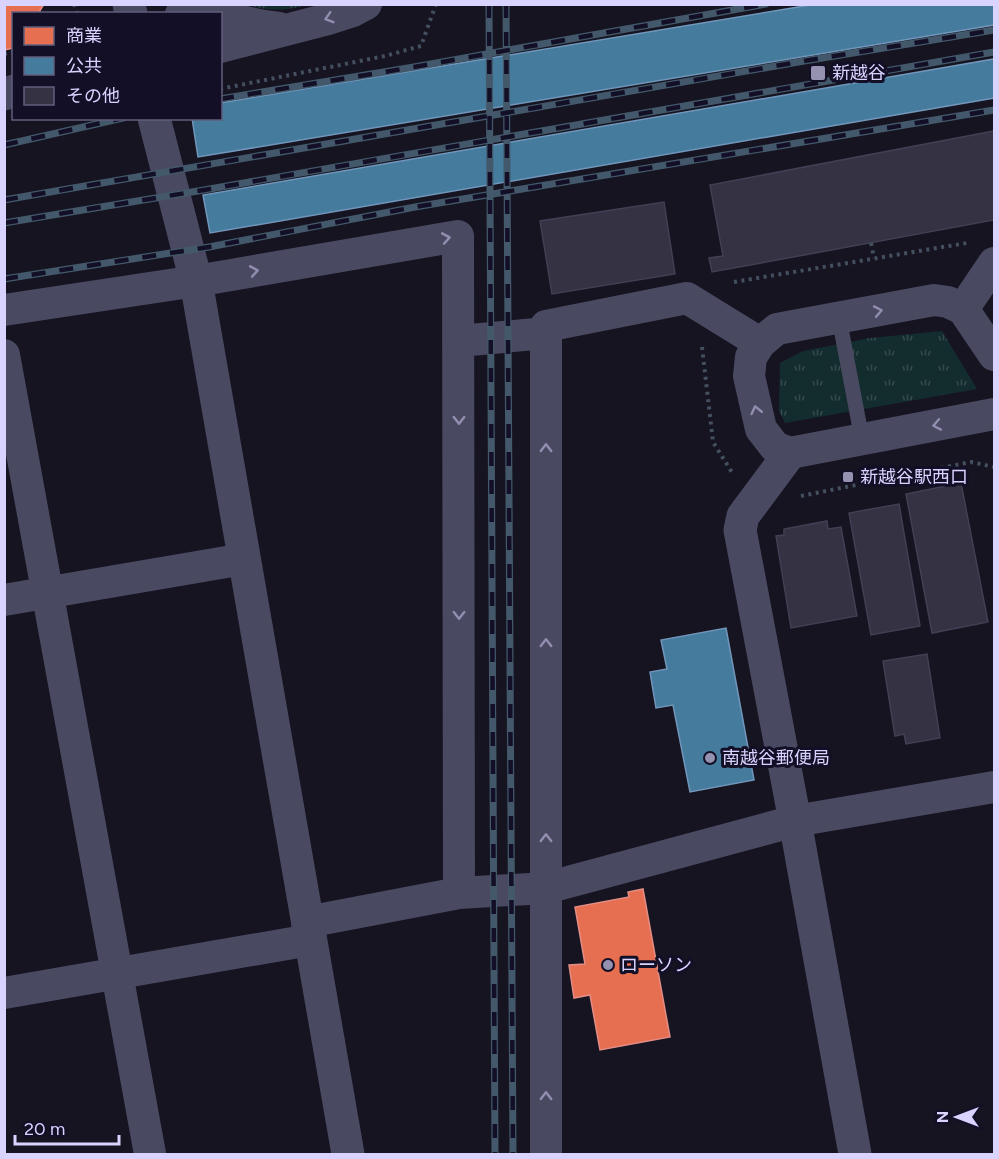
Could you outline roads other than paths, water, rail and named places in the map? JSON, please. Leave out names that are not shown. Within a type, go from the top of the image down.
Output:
[{"type":"street","points":[[212,4],[237,20],[262,26],[292,29]]},
{"type":"street","points":[[222,46],[353,11],[366,4]]},
{"type":"street","points":[[155,120],[196,281],[348,1155]]},
{"type":"street","points":[[4,310],[196,281],[458,236],[459,894]]},
{"type":"street","points":[[963,309],[994,263]]},
{"type":"street","points":[[546,1155],[546,326],[687,298],[760,343]]},
{"type":"street","points":[[994,355],[963,309],[948,302],[934,300],[777,330],[760,343],[751,357],[748,376],[761,429],[774,447],[790,453],[994,414]]},
{"type":"street","points":[[459,341],[546,333]]},
{"type":"street","points":[[4,355],[150,1155]]},
{"type":"street","points":[[790,453],[743,516],[740,530],[855,1155]]},
{"type":"street","points":[[4,600],[244,559]]},
{"type":"street","points":[[4,993],[117,974],[459,894],[546,888],[795,821],[994,787]]},
{"type":"lane","points":[[839,318],[862,440]]},
{"type":"railway","points":[[489,4],[495,1154]]},
{"type":"railway","points":[[506,4],[513,1154]]},
{"type":"railway","points":[[222,99],[766,4]]},
{"type":"railway","points":[[4,200],[994,30]]},
{"type":"railway","points":[[4,223],[994,52]]},
{"type":"railway","points":[[4,279],[209,247],[415,207],[994,110]]},
{"type":"railway","points":[[4,145],[114,120]]},
{"type":"place","name":"新越谷","points":[[818,73]]},
{"type":"place","name":"新越谷駅西口","points":[[848,477]]},
{"type":"place","name":"南越谷郵便局","points":[[710,758]]},
{"type":"place","name":"ローソン","points":[[608,965]]}]
